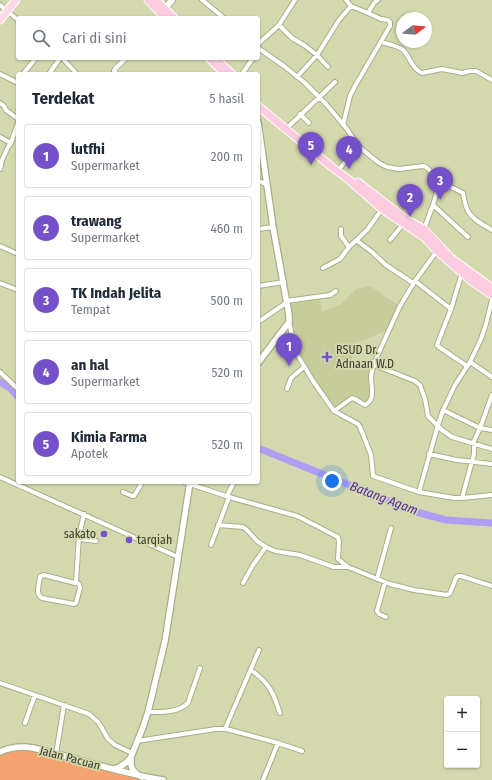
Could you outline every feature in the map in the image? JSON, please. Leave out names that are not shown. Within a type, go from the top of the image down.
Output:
[{"type":"highway","points":[[148,0],[164,15]]},
{"type":"highway","points":[[156,0],[164,15]]},
{"type":"highway","points":[[214,60],[223,72]]},
{"type":"highway","points":[[214,60],[230,72]]},
{"type":"highway","points":[[260,103],[287,128],[340,168],[382,209],[406,222],[424,229],[451,258],[492,294]]},
{"type":"highway","points":[[260,108],[333,168],[350,178],[406,222],[462,273],[492,288]]},
{"type":"main road","points":[[0,20],[16,0]]},
{"type":"main road","points":[[164,15],[172,0]]},
{"type":"street","points":[[202,0],[222,16]]},
{"type":"street","points":[[260,42],[279,25],[295,0]]},
{"type":"street","points":[[343,125],[350,96],[390,26],[390,22],[388,20],[381,19],[351,6],[346,0]]},
{"type":"street","points":[[368,13],[374,3],[378,0]]},
{"type":"street","points":[[0,5],[16,18]]},
{"type":"street","points":[[297,77],[317,56],[339,20],[351,6]]},
{"type":"street","points":[[279,25],[292,38],[304,45],[328,67]]},
{"type":"street","points":[[381,42],[400,48],[404,51],[414,68],[422,73],[442,69],[462,73],[476,71],[492,80]]},
{"type":"street","points":[[260,49],[284,66],[319,97],[343,125],[358,146],[379,163],[387,167],[399,169],[423,166],[426,167],[440,181],[463,193],[467,209],[471,215],[492,230]]},
{"type":"street","points":[[26,72],[34,60]]},
{"type":"street","points":[[50,72],[60,60]]},
{"type":"street","points":[[63,60],[75,72]]},
{"type":"street","points":[[115,72],[115,69],[124,60]]},
{"type":"street","points":[[243,72],[252,60]]},
{"type":"street","points":[[0,74],[16,81]]},
{"type":"street","points":[[287,128],[335,82]]},
{"type":"street","points":[[0,103],[16,118]]},
{"type":"street","points":[[300,114],[309,123]]},
{"type":"street","points":[[0,169],[1,160],[11,143],[16,129]]},
{"type":"street","points":[[260,136],[273,227],[289,315],[288,322],[295,351],[334,411],[358,424],[360,427],[370,451],[372,472],[374,477],[419,492],[456,498],[462,495],[492,495]]},
{"type":"street","points":[[0,137],[11,143]]},
{"type":"street","points":[[340,168],[358,146]]},
{"type":"street","points":[[424,229],[440,181]]},
{"type":"street","points":[[260,182],[267,184]]},
{"type":"street","points":[[433,205],[468,237]]},
{"type":"street","points":[[323,268],[340,259],[356,240],[367,230],[382,209]]},
{"type":"street","points":[[390,240],[406,222]]},
{"type":"street","points":[[260,229],[273,227]]},
{"type":"street","points":[[341,229],[341,236],[349,248]]},
{"type":"street","points":[[356,240],[389,267],[414,282],[451,309]]},
{"type":"street","points":[[0,246],[16,253]]},
{"type":"street","points":[[334,411],[352,398],[365,405],[371,400],[371,377],[374,365],[400,306],[414,282],[437,251]]},
{"type":"street","points":[[462,273],[451,309],[437,346],[492,377]]},
{"type":"street","points":[[260,286],[284,282]]},
{"type":"street","points":[[0,284],[16,289]]},
{"type":"street","points":[[260,321],[286,302],[330,295],[336,291]]},
{"type":"street","points":[[419,492],[443,410],[481,337],[492,300]]},
{"type":"street","points":[[260,360],[288,322]]},
{"type":"street","points":[[374,365],[418,383],[425,399],[428,416],[449,436],[492,449]]},
{"type":"street","points":[[287,389],[291,378],[304,366]]},
{"type":"street","points":[[0,372],[16,387]]},
{"type":"street","points":[[462,495],[474,453],[473,444],[492,395]]},
{"type":"street","points":[[443,410],[480,428],[492,430]]},
{"type":"street","points":[[430,454],[456,460],[492,464]]},
{"type":"street","points":[[0,477],[178,557]]},
{"type":"street","points":[[123,492],[134,496],[141,484]]},
{"type":"street","points":[[142,777],[133,770],[131,765],[132,755],[148,712],[166,641],[188,484]]},
{"type":"street","points":[[191,484],[297,516],[336,536],[339,540],[338,559],[348,567],[385,582],[414,590],[447,595],[450,593],[458,576],[492,586]]},
{"type":"street","points":[[211,545],[233,484]]},
{"type":"street","points":[[76,582],[79,540],[84,514]]},
{"type":"street","points":[[218,525],[248,530],[266,547],[275,551],[300,555],[334,567],[348,567]]},
{"type":"street","points":[[377,579],[392,528]]},
{"type":"street","points":[[79,540],[96,541]]},
{"type":"street","points":[[243,583],[247,574],[266,547]]},
{"type":"street","points":[[42,576],[76,582],[80,584],[80,588],[77,602],[75,604],[42,598],[38,594],[40,577],[42,576]]},
{"type":"street","points":[[385,582],[376,611],[386,617]]},
{"type":"street","points":[[225,729],[259,650]]},
{"type":"street","points":[[148,712],[165,712],[185,706],[188,703],[200,668]]},
{"type":"street","points":[[251,670],[262,678],[269,687],[274,695],[280,713]]},
{"type":"street","points":[[0,684],[89,714],[99,723],[108,739],[132,755]]},
{"type":"street","points":[[25,723],[34,696]]},
{"type":"street","points":[[56,754],[64,705]]},
{"type":"street","points":[[137,741],[216,729],[225,729],[302,751]]},
{"type":"street","points":[[263,780],[278,743]]},
{"type":"street","name":"Jalan Pacuan","points":[[0,752],[14,748],[33,748],[142,777],[163,780]]},
{"type":"street","points":[[112,769],[127,762],[132,755]]},
{"type":"shaded area","name":"RSUD Dr. Adnaan W.D","points":[[370,286],[398,305],[386,331],[348,346],[357,370],[371,368],[369,373],[371,395],[368,401],[363,402],[355,397],[351,397],[334,410],[294,343],[288,304],[320,299],[322,312],[341,304],[356,289]]},
{"type":"shaded area","points":[[16,750],[32,751],[150,780],[0,780],[0,755]]},
{"type":"waterway","name":"Batang Agam","points":[[0,382],[10,388],[16,395]]},
{"type":"waterway","name":"Batang Agam","points":[[260,449],[416,512],[446,520],[492,523]]},
{"type":"place","name":"Kimia Farma","points":[[311,165]]},
{"type":"place","name":"an hal","points":[[349,169]]},
{"type":"place","name":"TK Indah Jelita","points":[[440,200]]},
{"type":"place","name":"trawang","points":[[410,217]]},
{"type":"place","name":"RSUD Dr. Adnaan W.D","points":[[327,357]]},
{"type":"place","name":"lutfhi","points":[[289,366]]},
{"type":"place","name":"sakato","points":[[104,534]]},
{"type":"place","name":"tarqiah","points":[[129,540]]}]
